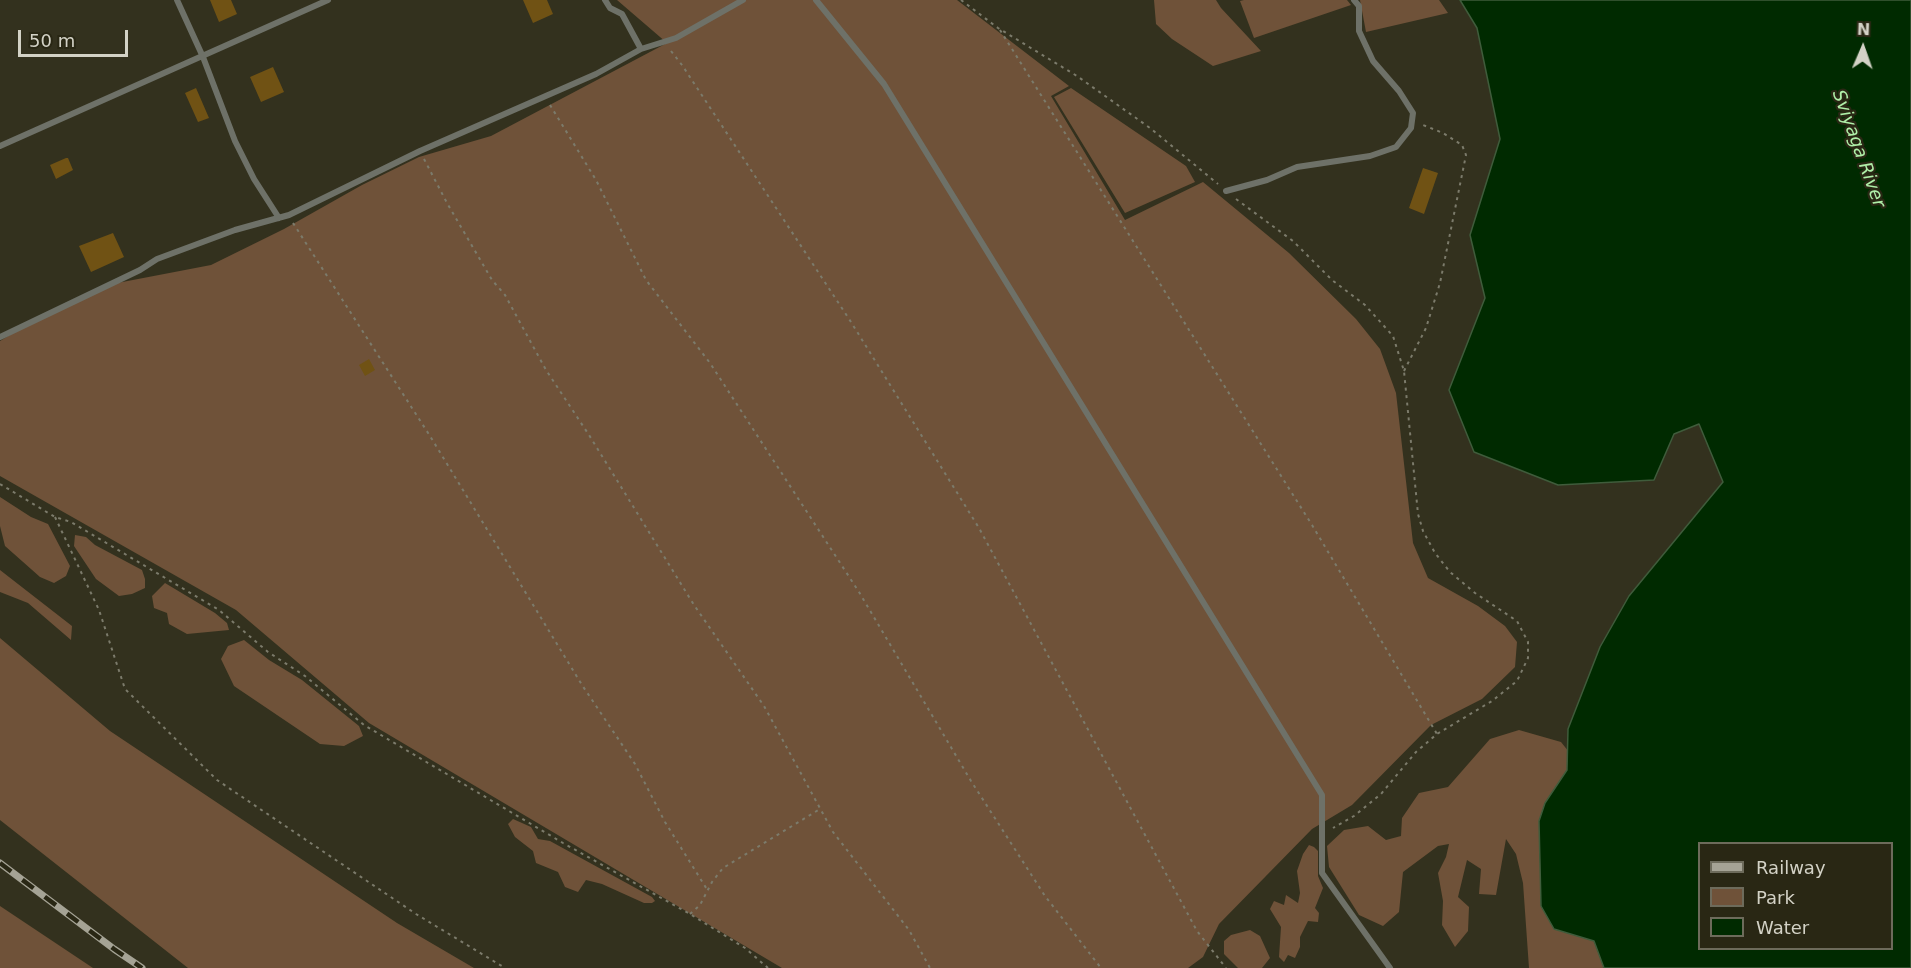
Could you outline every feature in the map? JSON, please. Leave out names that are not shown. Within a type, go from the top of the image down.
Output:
[{"type":"lane","points":[[177,0],[203,57],[235,141],[254,179],[279,218]]},
{"type":"lane","points":[[0,146],[328,0]]},
{"type":"lane","points":[[605,0],[610,8],[622,14],[641,50]]},
{"type":"lane","points":[[0,337],[140,270],[157,259],[235,230],[289,215],[420,151],[596,74],[641,50],[676,38],[743,0]]},
{"type":"lane","points":[[816,0],[884,84],[1322,795],[1322,873],[1390,968]]},
{"type":"lane","points":[[1226,191],[1267,180],[1297,167],[1370,156],[1396,147],[1411,128],[1413,113],[1399,91],[1373,61],[1359,32],[1359,6],[1354,0]]},
{"type":"path","points":[[960,0],[998,28],[1086,83],[1150,128],[1226,191],[1293,241],[1332,280],[1365,304],[1393,336],[1404,371],[1418,514],[1422,531],[1450,572],[1475,593],[1517,621],[1528,642],[1528,658],[1517,681],[1492,702],[1437,734],[1416,752],[1381,794],[1354,816],[1322,834]]},
{"type":"path","points":[[998,28],[1300,506],[1437,734]]},
{"type":"path","points":[[663,42],[682,65],[851,322],[980,528],[1197,932],[1226,968]]},
{"type":"path","points":[[544,96],[596,180],[646,280],[710,363],[859,592],[971,781],[1039,886],[1101,968]]},
{"type":"path","points":[[1404,371],[1426,328],[1440,283],[1467,155],[1462,145],[1443,133],[1412,120]]},
{"type":"path","points":[[420,151],[447,203],[492,280],[505,295],[546,370],[694,605],[764,706],[833,832],[909,930],[930,968]]},
{"type":"path","points":[[289,215],[430,436],[582,685],[635,764],[666,822],[708,891]]},
{"type":"path","points":[[0,484],[55,517],[71,522],[219,610],[268,652],[305,676],[364,725],[563,843],[690,914],[745,948],[768,968]]},
{"type":"path","points":[[55,517],[99,610],[125,689],[217,780],[416,914],[505,968]]},
{"type":"path","points":[[690,914],[700,905],[712,882],[723,868],[820,808]]},
{"type":"green space","points":[[617,0],[957,0],[1069,86],[1051,96],[1125,220],[1203,182],[1289,253],[1356,319],[1380,349],[1396,393],[1413,543],[1428,578],[1478,606],[1505,626],[1517,642],[1515,667],[1482,699],[1431,725],[1352,805],[1312,829],[1219,924],[1203,957],[1188,968],[782,968],[369,723],[236,610],[0,476],[0,341],[26,325],[112,284],[211,265],[419,157],[491,136],[667,43]]},
{"type":"green space","points":[[1154,0],[1216,0],[1261,51],[1213,66],[1172,39],[1156,24]]},
{"type":"green space","points":[[1347,0],[1351,5],[1254,38],[1240,1]]},
{"type":"green space","points":[[1360,0],[1439,0],[1448,13],[1366,32]]},
{"type":"green space","points":[[1071,88],[1186,166],[1195,182],[1125,213],[1054,97]]},
{"type":"green space","points":[[0,497],[31,517],[48,524],[70,566],[66,576],[54,583],[40,577],[5,546],[0,526]]},
{"type":"green space","points":[[75,535],[86,537],[95,545],[142,570],[145,588],[132,594],[119,596],[96,579],[74,546]]},
{"type":"green space","points":[[0,570],[72,626],[71,640],[28,603],[0,592]]},
{"type":"green space","points":[[165,583],[215,613],[227,623],[229,630],[187,634],[169,624],[167,613],[154,608],[152,596]]},
{"type":"green space","points":[[0,638],[110,731],[397,923],[474,968],[188,968],[0,820]]},
{"type":"green space","points":[[244,640],[269,660],[302,680],[359,726],[363,736],[344,746],[320,744],[234,686],[221,659],[228,646]]},
{"type":"green space","points":[[1519,730],[1561,742],[1569,752],[1567,770],[1545,803],[1539,821],[1541,906],[1555,929],[1594,941],[1604,968],[1529,968],[1523,883],[1516,854],[1506,839],[1496,895],[1479,894],[1481,869],[1467,860],[1458,897],[1469,907],[1468,931],[1455,947],[1442,925],[1443,901],[1438,873],[1446,857],[1449,844],[1438,846],[1403,872],[1399,912],[1383,926],[1359,915],[1329,867],[1327,846],[1344,830],[1368,826],[1386,840],[1401,836],[1402,818],[1419,793],[1448,787],[1490,739]]},
{"type":"green space","points":[[513,819],[531,827],[538,839],[550,841],[652,897],[655,901],[644,903],[602,884],[586,880],[578,892],[565,887],[558,872],[536,863],[533,851],[515,837],[508,824]]},
{"type":"green space","points":[[1309,845],[1318,851],[1318,876],[1323,888],[1315,908],[1319,913],[1318,922],[1308,921],[1300,937],[1300,947],[1295,958],[1288,955],[1284,962],[1279,957],[1281,927],[1270,909],[1274,901],[1284,905],[1286,895],[1298,903],[1300,893],[1297,871]]},
{"type":"green space","points":[[0,906],[93,968],[0,968]]},
{"type":"green space","points":[[1250,930],[1260,936],[1270,958],[1262,968],[1238,968],[1224,954],[1224,941],[1231,935]]},
{"type":"water","name":"Sviyaga River","points":[[1460,0],[1911,0],[1911,968],[1604,968],[1594,941],[1554,929],[1541,906],[1539,821],[1545,803],[1567,770],[1568,729],[1600,647],[1629,596],[1723,482],[1699,424],[1674,434],[1654,480],[1558,485],[1474,452],[1449,390],[1485,298],[1470,235],[1500,139],[1477,28]]},
{"type":"building","points":[[210,0],[231,0],[237,14],[219,22]]},
{"type":"building","points":[[523,0],[547,0],[553,14],[533,23]]},
{"type":"building","points":[[273,67],[284,92],[261,102],[250,77]]},
{"type":"building","points":[[196,88],[209,118],[198,122],[185,93]]},
{"type":"building","points":[[66,158],[73,170],[56,179],[50,165]]},
{"type":"building","points":[[1423,168],[1438,173],[1424,214],[1409,208]]},
{"type":"building","points":[[113,233],[124,257],[91,272],[79,246]]},
{"type":"building","points":[[369,359],[375,370],[365,376],[359,365]]},
{"type":"railway","points":[[0,863],[142,968]]}]
